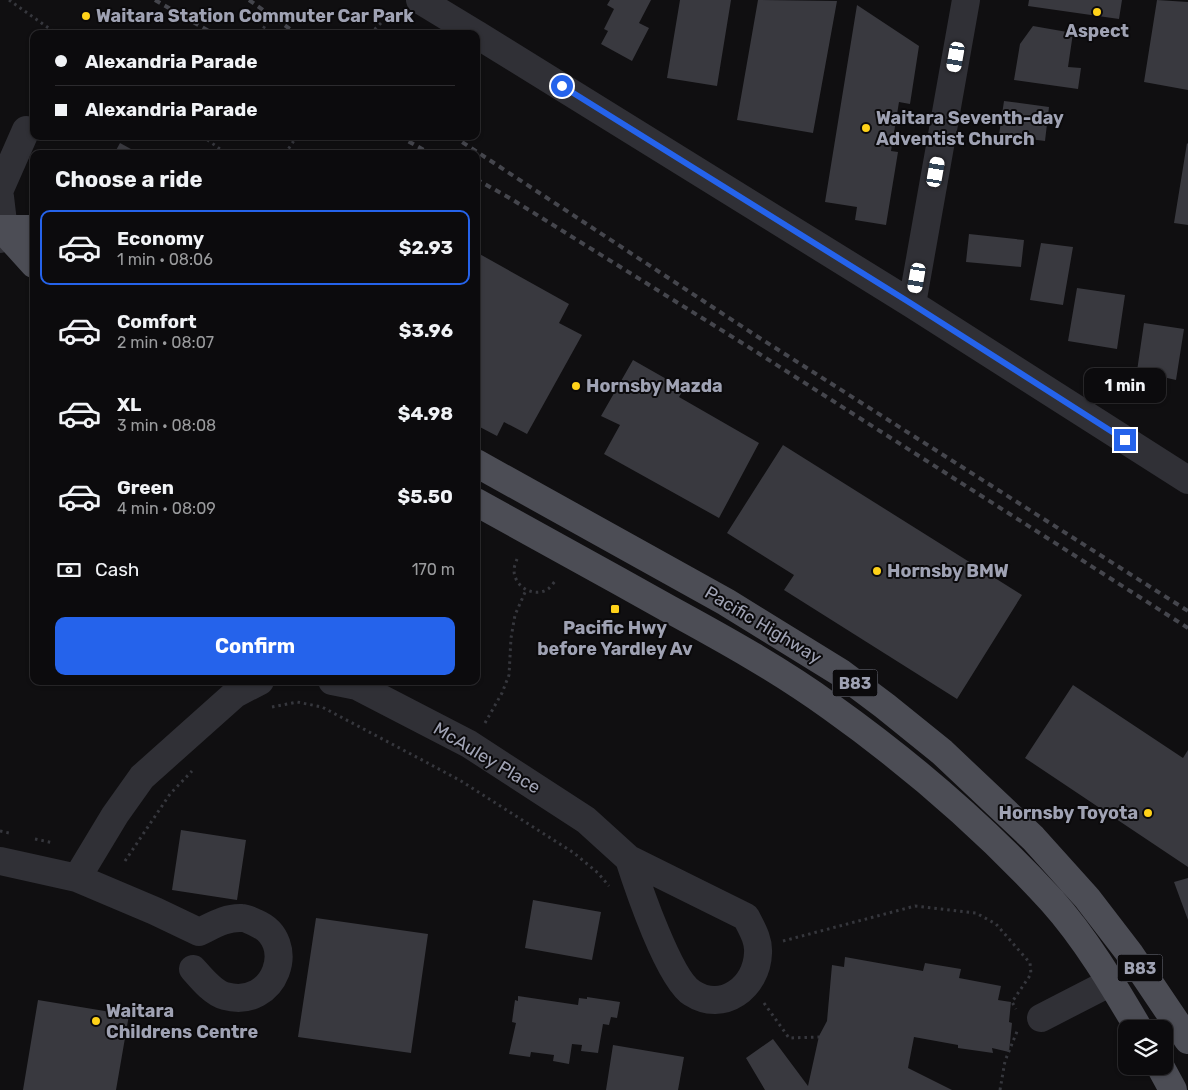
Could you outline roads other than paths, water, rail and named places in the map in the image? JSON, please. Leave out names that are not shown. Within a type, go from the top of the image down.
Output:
[{"type":"main road","points":[[1,233],[30,229]]},
{"type":"main road","points":[[1,233],[30,260]]},
{"type":"main road","name":"Pacific Highway","points":[[480,466],[726,602],[841,673],[942,752],[1033,838],[1087,898],[1130,954],[1188,1040]]},
{"type":"main road","name":"Pacific Highway","points":[[480,504],[715,635],[830,706],[874,739],[969,818],[1052,901],[1076,931],[1111,982],[1134,1020]]},
{"type":"main road","points":[[1165,1075],[1173,1090]]},
{"type":"street","points":[[420,0],[469,30]]},
{"type":"street","points":[[912,304],[966,0]]},
{"type":"street","points":[[480,36],[912,304],[1188,480]]},
{"type":"street","points":[[0,189],[26,130]]},
{"type":"street","points":[[0,197],[1,233]]},
{"type":"street","points":[[77,878],[116,814],[142,777],[235,694],[252,685]]},
{"type":"street","name":"McAuley Place","points":[[352,685],[469,744],[586,820],[629,859],[746,917],[756,936],[758,953],[755,970],[746,986],[728,999],[708,1001],[690,993],[677,978],[640,895],[629,859]]},
{"type":"street","points":[[0,861],[77,878],[199,932],[220,922],[243,917],[264,926],[277,945],[278,968],[266,988],[246,998],[223,996],[193,969]]},
{"type":"street","points":[[657,932],[660,914],[667,902],[678,895],[702,894]]},
{"type":"street","points":[[1026,1018],[1111,982]]},
{"type":"railway","points":[[155,0],[207,30]]},
{"type":"railway","points":[[249,0],[291,30]]},
{"type":"railway","points":[[406,140],[424,150]]},
{"type":"railway","points":[[459,140],[474,150]]},
{"type":"railway","points":[[480,154],[755,335],[1188,611]]},
{"type":"railway","points":[[480,181],[747,346],[1188,628]]},
{"type":"place","name":"Aspect","points":[[1097,12]]},
{"type":"place","name":"Waitara Station Commuter Car Park","points":[[86,16]]},
{"type":"place","name":"Waitara Seventh-day Adventist Church","points":[[866,128]]},
{"type":"place","name":"Hornsby Mazda","points":[[576,386]]},
{"type":"place","name":"Hornsby BMW","points":[[877,571]]},
{"type":"place","name":"Pacific Hwy before Yardley Av","points":[[615,609]]},
{"type":"place","name":"Hornsby Toyota","points":[[1148,813]]},
{"type":"place","name":"Waitara Childrens Centre","points":[[96,1021]]}]
